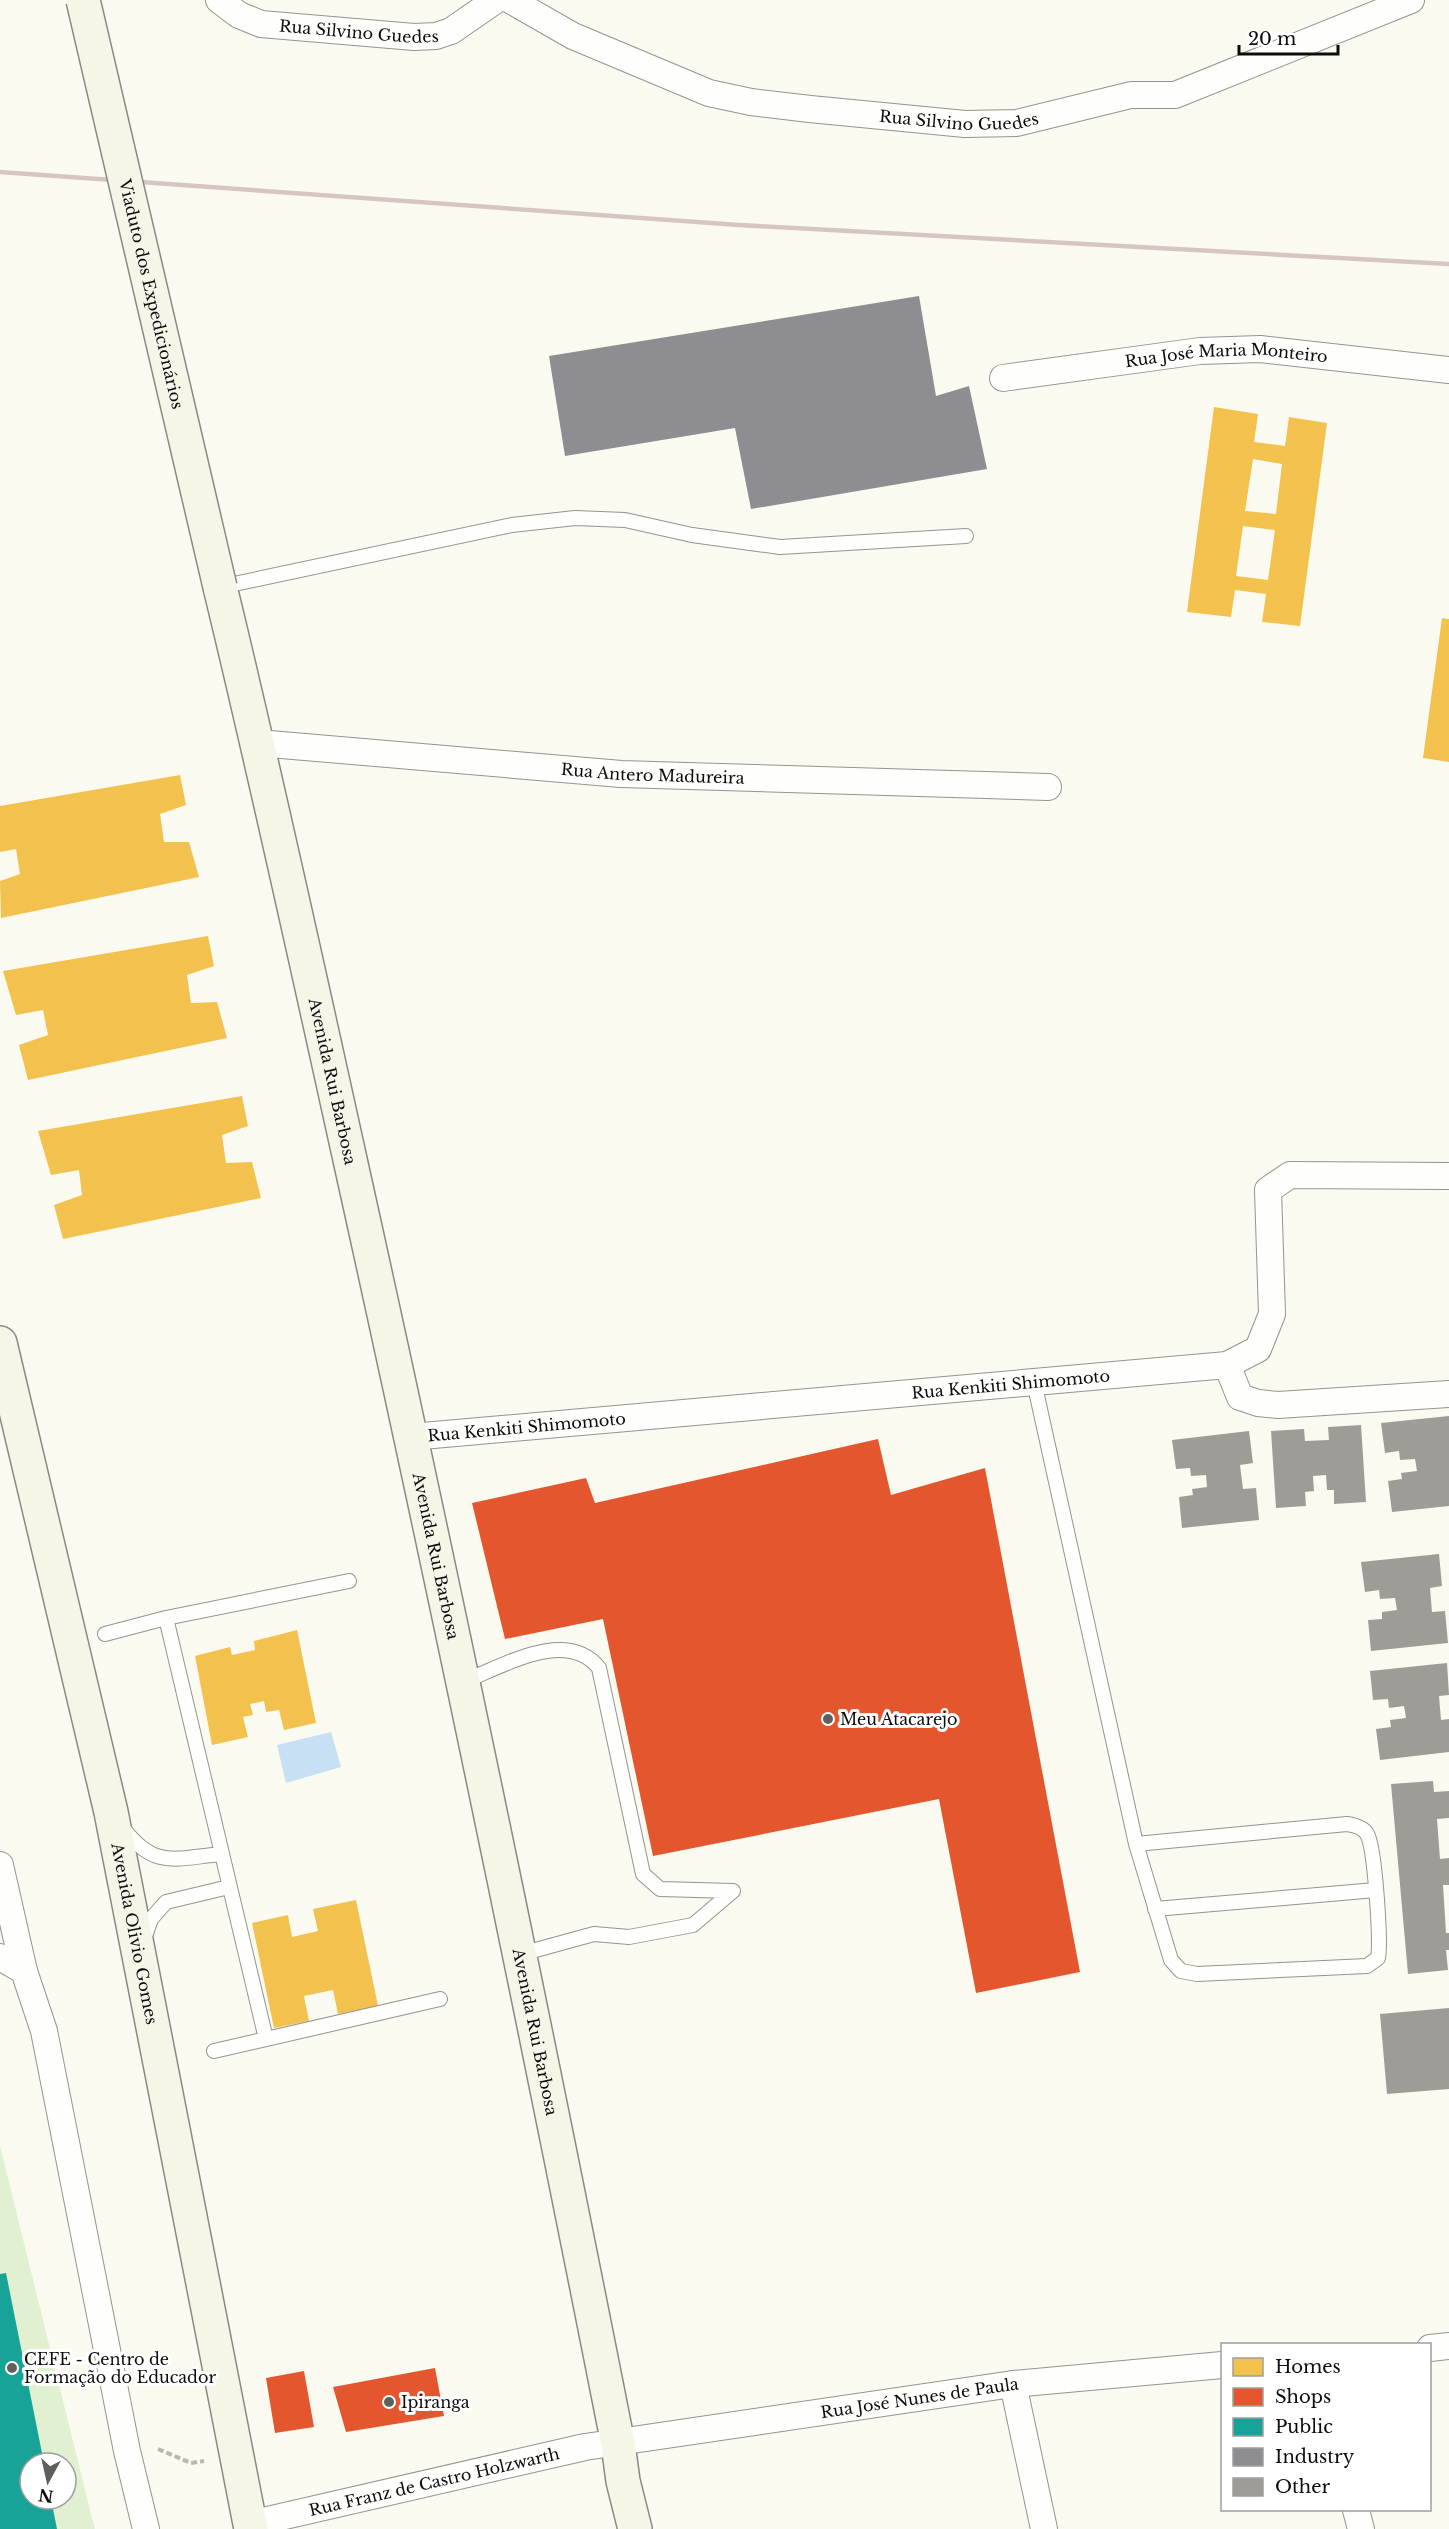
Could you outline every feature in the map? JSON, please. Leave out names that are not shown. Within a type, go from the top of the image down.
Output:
[{"type":"main road","name":"Viaduto dos Expedicionários","points":[[83,0],[220,587]]},
{"type":"main road","name":"Avenida Rui Barbosa","points":[[220,587],[258,743],[411,1437],[521,1954],[634,2529]]},
{"type":"main road","name":"Avenida Olivio Gomes","points":[[0,1344],[111,1812],[239,2455],[251,2527]]},
{"type":"street","name":"Rua Silvino Guedes","points":[[219,0],[239,15],[261,24],[414,37],[451,31],[496,0]]},
{"type":"street","name":"Rua Silvino Guedes","points":[[510,0],[573,36],[709,93],[762,104],[965,124],[1017,123],[1131,95],[1175,95],[1411,0]]},
{"type":"street","name":"Rua José Maria Monteiro","points":[[1003,378],[1200,351],[1260,349],[1449,370]]},
{"type":"street","name":"Rua Antero Madureira","points":[[258,743],[621,774],[1047,787]]},
{"type":"street","name":"Rua Kenkiti Shimomoto","points":[[411,1437],[1227,1365],[1258,1349],[1272,1314],[1268,1190],[1290,1175],[1449,1176]]},
{"type":"street","points":[[1227,1365],[1240,1397],[1258,1403],[1278,1405],[1449,1394]]},
{"type":"street","points":[[0,1865],[24,1971],[44,2031],[128,2451],[146,2529]]},
{"type":"street","points":[[0,1957],[24,1971]]},
{"type":"street","points":[[1431,2348],[1449,2346]]},
{"type":"street","name":"Rua José Nunes de Paula","points":[[618,2444],[1013,2384],[1221,2365]]},
{"type":"street","points":[[1013,2384],[1044,2529]]},
{"type":"street","name":"Rua Franz de Castro Holzwarth","points":[[251,2527],[585,2447],[618,2444]]},
{"type":"street","points":[[1356,2511],[1361,2529]]},
{"type":"lane","points":[[220,587],[512,525],[575,518],[625,520],[692,535],[780,547],[966,536]]},
{"type":"lane","points":[[1034,1382],[1136,1844],[1171,1960],[1181,1971],[1197,1974],[1367,1966],[1377,1958],[1380,1946],[1376,1890],[1368,1834],[1359,1827],[1347,1824],[1136,1844]]},
{"type":"lane","points":[[105,1634],[166,1618],[348,1581]]},
{"type":"lane","points":[[166,1618],[266,2039]]},
{"type":"lane","points":[[462,1682],[535,1653],[570,1650],[589,1655],[599,1668],[643,1874],[660,1889],[733,1891],[693,1925],[629,1937],[594,1934],[521,1954]]},
{"type":"lane","points":[[111,1812],[138,1847],[160,1859],[222,1854]]},
{"type":"lane","points":[[138,1956],[151,1919],[166,1902],[229,1887]]},
{"type":"lane","points":[[1155,1909],[1376,1890]]},
{"type":"lane","points":[[214,2051],[440,1999]]},
{"type":"path","points":[[128,2451],[153,2447],[191,2463],[239,2455]]},
{"type":"green space","points":[[0,2146],[76,2451],[18,2451],[18,2511],[78,2511],[78,2460],[95,2529],[0,2529]]},
{"type":"water","points":[[331,1732],[341,1767],[286,1783],[277,1745]]},
{"type":"building: Homes","points":[[1214,407],[1258,414],[1254,442],[1285,446],[1289,417],[1327,423],[1300,626],[1262,622],[1266,594],[1235,590],[1231,617],[1187,612]],"holes":[[[1253,459],[1282,464],[1276,514],[1245,511]],[[1243,526],[1275,530],[1268,580],[1236,576]]]},
{"type":"building: Homes","points":[[1442,618],[1449,619],[1449,762],[1423,758]]},
{"type":"building: Homes","points":[[180,775],[186,805],[160,814],[164,842],[189,842],[199,877],[1,918],[0,881],[20,874],[16,849],[0,852],[0,806]]},
{"type":"building: Homes","points":[[208,936],[214,966],[187,975],[191,1003],[217,1002],[227,1038],[28,1080],[19,1045],[48,1035],[43,1010],[16,1015],[3,971]]},
{"type":"building: Homes","points":[[242,1096],[248,1126],[222,1135],[226,1163],[252,1162],[261,1198],[63,1239],[54,1205],[82,1195],[79,1170],[51,1175],[38,1131]]},
{"type":"building: Homes","points":[[297,1630],[316,1723],[284,1730],[279,1710],[266,1712],[264,1701],[250,1704],[253,1715],[243,1717],[248,1737],[212,1745],[195,1656],[230,1647],[232,1655],[255,1650],[254,1641]]},
{"type":"building: Homes","points":[[356,1900],[378,2006],[338,2014],[333,1990],[304,1996],[309,2021],[274,2028],[252,1923],[288,1915],[292,1937],[318,1931],[313,1909]]},
{"type":"building: Shops","name":"Meu Atacarejo","points":[[878,1439],[891,1495],[985,1468],[1080,1972],[976,1993],[939,1799],[653,1856],[603,1619],[505,1639],[472,1503],[586,1478],[595,1503]]},
{"type":"building: Shops","name":"Ipiranga","points":[[435,2368],[444,2416],[346,2432],[333,2387]]},
{"type":"building: Shops","points":[[304,2371],[314,2427],[275,2433],[266,2378]]},
{"type":"building: Public","name":"CEFE - Centro de Formação do Educador","points":[[6,2273],[42,2451],[18,2451],[18,2511],[53,2511],[57,2529],[0,2529],[0,2274]]},
{"type":"building: Industry","points":[[919,296],[936,396],[969,386],[987,469],[751,509],[735,428],[565,456],[549,356]]},
{"type":"building: Other","points":[[1449,1416],[1449,1506],[1392,1512],[1388,1481],[1402,1479],[1401,1473],[1417,1471],[1415,1459],[1400,1460],[1399,1451],[1385,1453],[1381,1423]]},
{"type":"building: Other","points":[[1361,1425],[1366,1502],[1334,1504],[1334,1490],[1327,1490],[1326,1475],[1313,1476],[1314,1491],[1305,1492],[1306,1506],[1276,1508],[1271,1431],[1304,1429],[1305,1441],[1329,1440],[1328,1427]]},
{"type":"building: Other","points":[[1249,1431],[1253,1463],[1240,1465],[1243,1489],[1256,1488],[1259,1520],[1182,1528],[1179,1497],[1193,1495],[1192,1489],[1207,1487],[1206,1475],[1191,1476],[1190,1468],[1176,1469],[1172,1440]]},
{"type":"building: Other","points":[[1439,1554],[1442,1586],[1430,1588],[1432,1612],[1445,1611],[1448,1643],[1371,1651],[1368,1620],[1382,1619],[1382,1612],[1397,1610],[1395,1598],[1380,1599],[1379,1590],[1365,1592],[1361,1562]]},
{"type":"building: Other","points":[[1447,1663],[1449,1695],[1439,1696],[1441,1720],[1449,1719],[1449,1752],[1380,1760],[1376,1729],[1391,1727],[1390,1720],[1406,1718],[1404,1706],[1389,1708],[1388,1699],[1373,1700],[1370,1671]]},
{"type":"building: Other","points":[[1433,1781],[1434,1792],[1449,1791],[1449,1818],[1437,1819],[1440,1859],[1449,1858],[1449,1885],[1443,1885],[1446,1933],[1449,1933],[1449,1950],[1446,1950],[1448,1970],[1408,1974],[1391,1784]]},
{"type":"building: Other","points":[[1449,2008],[1449,2089],[1387,2094],[1380,2014]]},
{"type":"railway","points":[[0,172],[739,225],[1449,264]]},
{"type":"place","name":"Meu Atacarejo","points":[[828,1719]]},
{"type":"place","name":"CEFE - Centro de Formação do Educador","points":[[12,2368]]},
{"type":"place","name":"Ipiranga","points":[[389,2402]]}]
